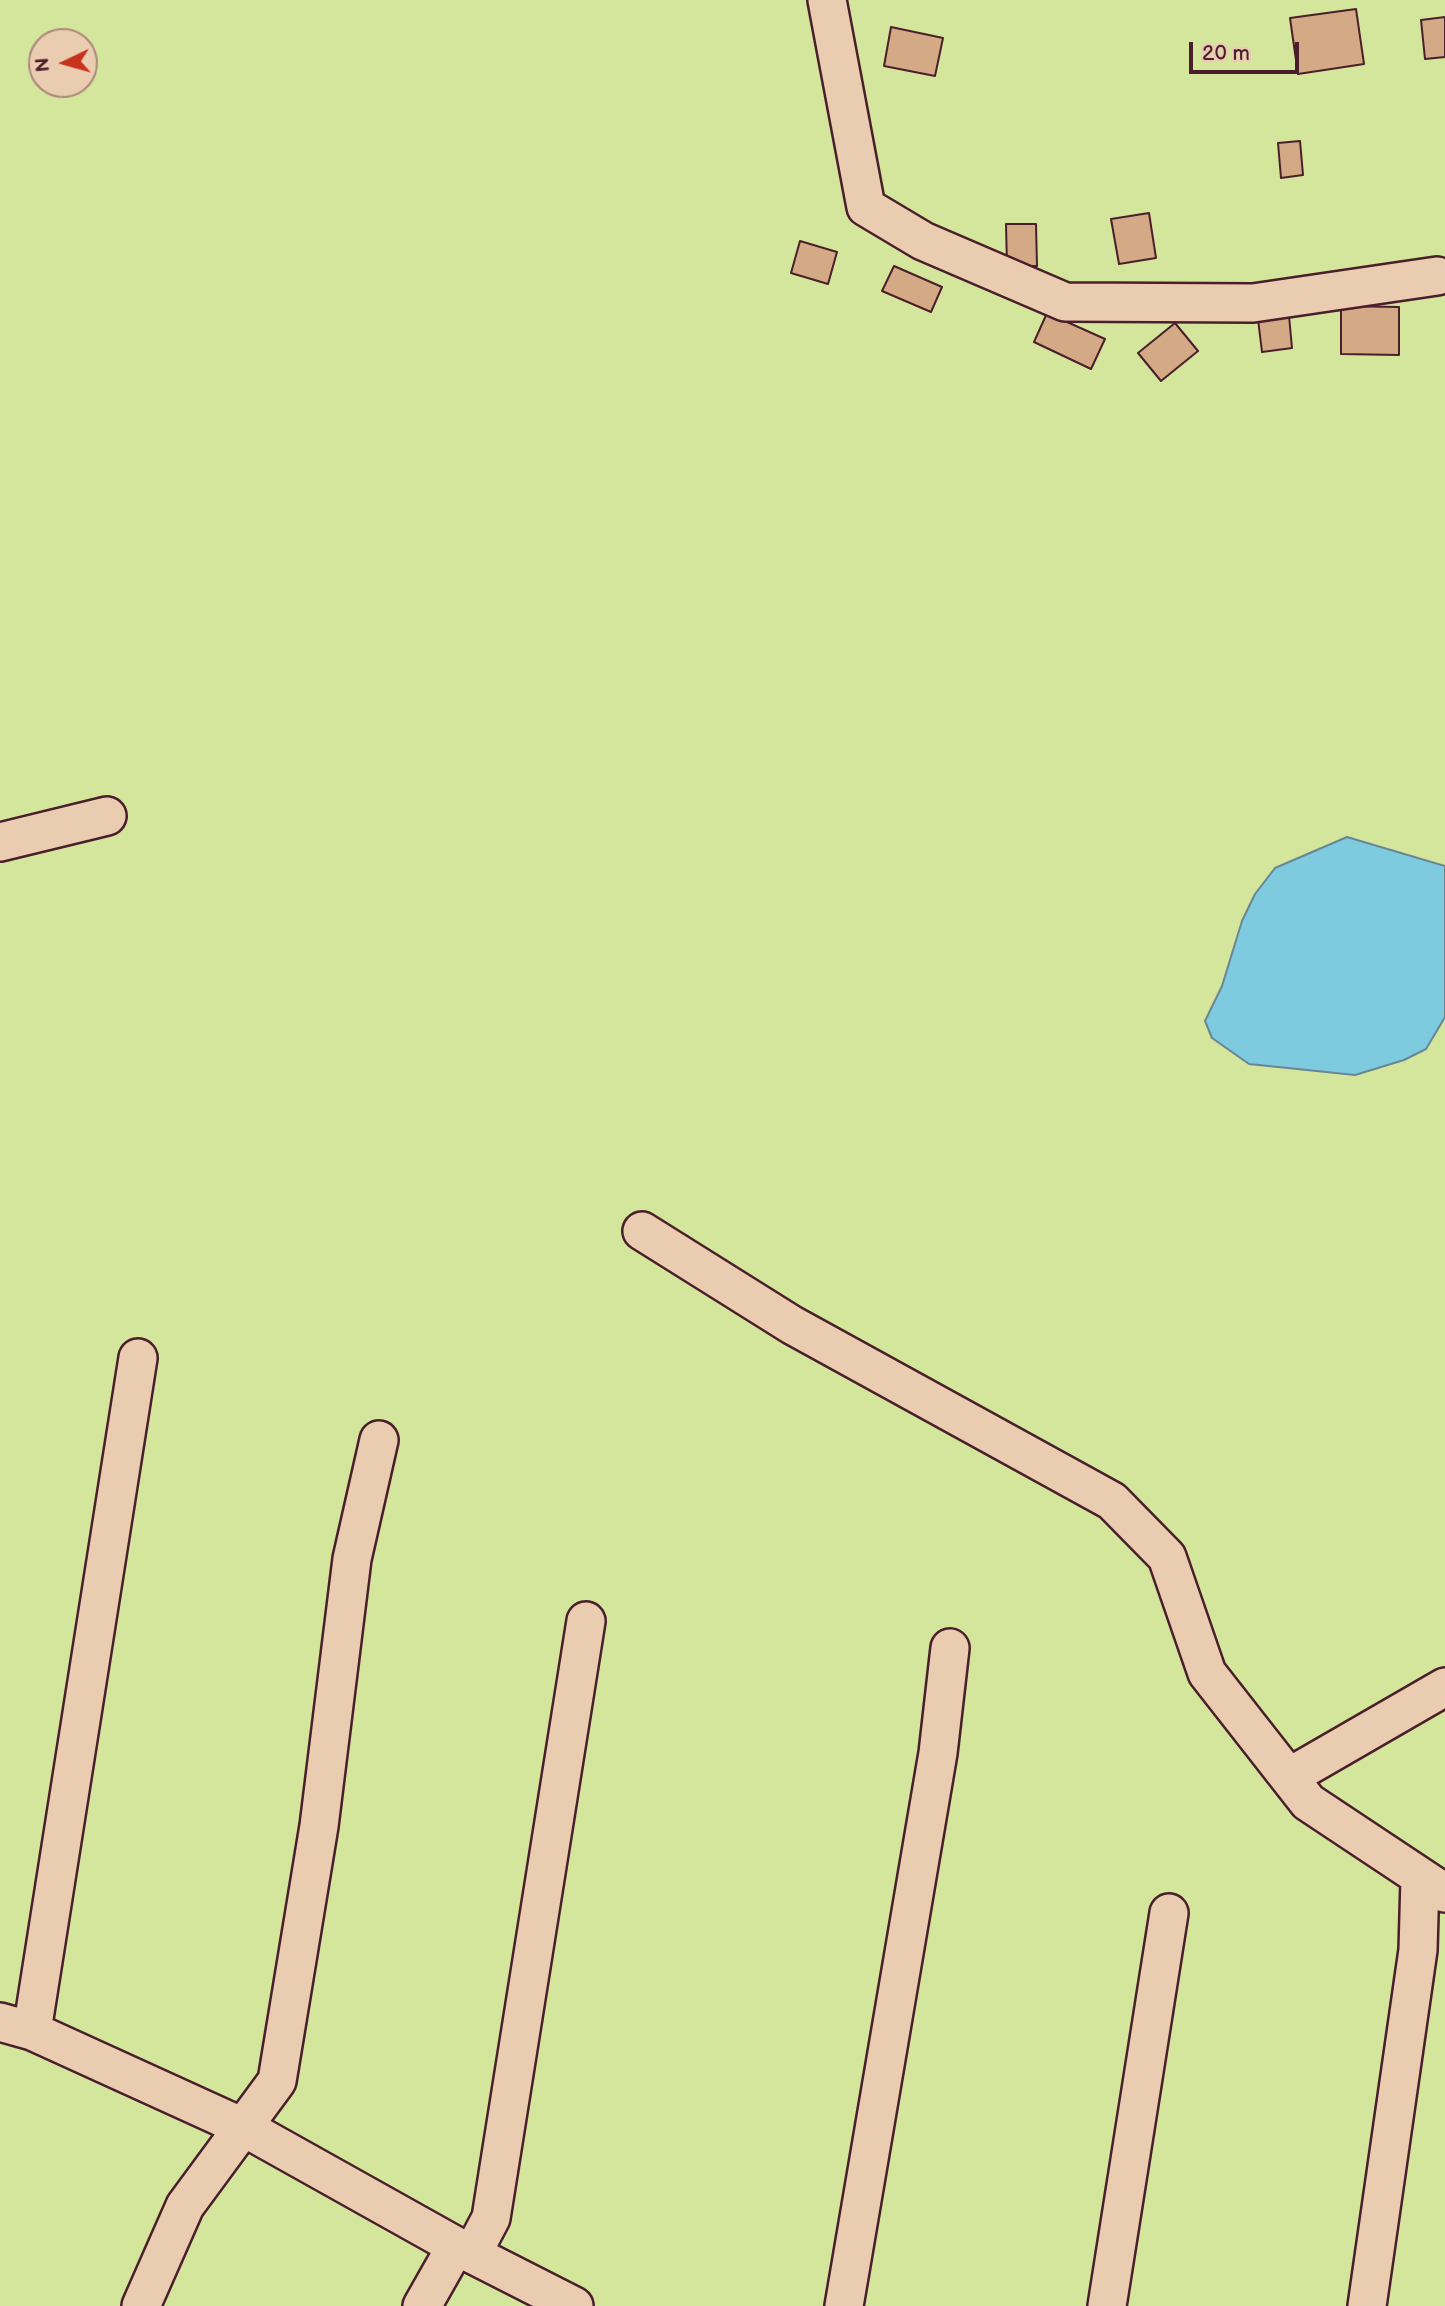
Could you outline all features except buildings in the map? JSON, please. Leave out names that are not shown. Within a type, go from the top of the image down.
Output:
[{"type":"street","points":[[827,0],[866,207],[923,241],[1065,302],[1253,303],[1437,276]]},
{"type":"street","points":[[0,842],[107,816]]},
{"type":"street","points":[[642,1231],[792,1325],[1112,1501],[1167,1558],[1207,1673],[1308,1802],[1433,1886],[1418,1950],[1367,2306]]},
{"type":"street","points":[[138,1358],[16,2026],[245,2128],[464,2250],[574,2306]]},
{"type":"street","points":[[141,2306],[185,2206],[277,2081],[319,1826],[352,1559],[379,1440]]},
{"type":"street","points":[[422,2306],[491,2218],[586,1621]]},
{"type":"street","points":[[844,2306],[938,1753],[950,1648]]},
{"type":"street","points":[[1289,1777],[1445,1688]]},
{"type":"street","points":[[1107,2306],[1169,1913]]},
{"type":"green space","points":[[0,0],[1445,0],[1445,866],[1347,837],[1275,868],[1255,894],[1242,921],[1222,986],[1209,1008],[1355,1075],[1404,1060],[1426,1049],[1445,1017],[1445,2306],[0,2306]]},
{"type":"water","points":[[1347,837],[1445,866],[1445,1017],[1426,1049],[1404,1060],[1355,1075],[1249,1064],[1212,1038],[1205,1021],[1222,986],[1242,921],[1255,894],[1275,868]]}]
